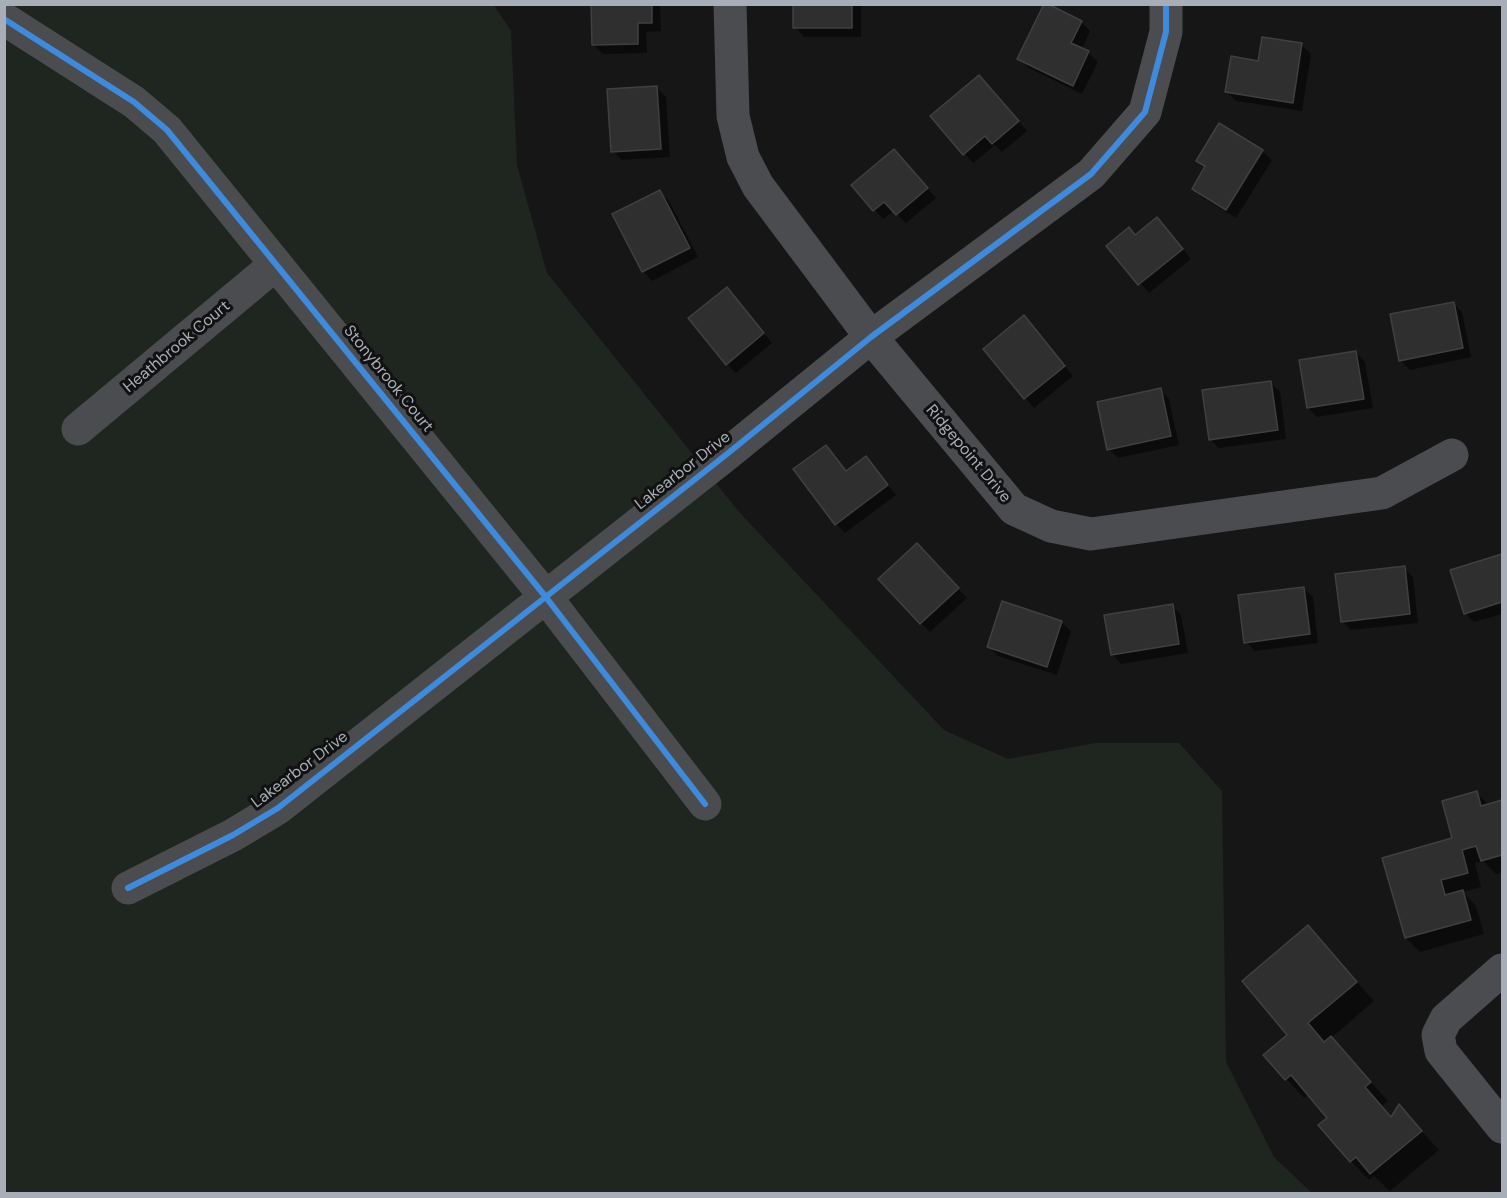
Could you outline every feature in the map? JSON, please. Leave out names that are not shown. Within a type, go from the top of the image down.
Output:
[{"type":"street","name":"Ridgepoint Drive","points":[[730,4],[733,116],[743,157],[758,186],[871,337],[1014,509],[1052,526],[1091,534],[1382,493],[1452,455]]},
{"type":"street","name":"Lakearbor Drive","points":[[128,888],[233,835],[278,808],[727,454],[871,337],[1091,174],[1145,112],[1166,32],[1166,4]]},
{"type":"street","name":"Stonybrook Court","points":[[4,19],[134,102],[167,130],[545,596],[705,804]]},
{"type":"street","name":"Heathbrook Court","points":[[78,429],[276,264]]},
{"type":"street","points":[[1503,970],[1446,1019],[1438,1035],[1441,1051],[1503,1127]]},
{"type":"shaded area","points":[[5,4],[494,5],[511,31],[517,165],[547,273],[740,513],[944,730],[1008,759],[1095,743],[1179,743],[1222,791],[1226,1062],[1274,1157],[1312,1193],[5,1194]]},
{"type":"building","points":[[591,4],[652,4],[652,23],[638,23],[638,44],[592,45]]},
{"type":"building","points":[[793,4],[852,4],[852,28],[793,28]]},
{"type":"building","points":[[1044,4],[1082,21],[1071,43],[1089,51],[1073,86],[1017,59]]},
{"type":"building","points":[[1262,37],[1302,43],[1293,103],[1225,92],[1231,56],[1258,61]]},
{"type":"building","points":[[979,75],[1019,121],[992,144],[985,136],[963,155],[930,116]]},
{"type":"building","points":[[657,86],[661,149],[611,152],[607,89]]},
{"type":"building","points":[[1219,123],[1263,150],[1226,210],[1192,189],[1205,166],[1196,161]]},
{"type":"building","points":[[894,149],[928,188],[896,215],[884,202],[873,211],[851,185]]},
{"type":"building","points":[[660,190],[690,248],[642,272],[612,214]]},
{"type":"building","points":[[1157,217],[1183,249],[1138,285],[1106,246],[1129,227],[1135,235]]},
{"type":"building","points":[[727,287],[764,333],[726,365],[688,318]]},
{"type":"building","points":[[1454,302],[1463,348],[1399,361],[1390,314]]},
{"type":"building","points":[[1024,315],[1065,366],[1024,399],[983,349]]},
{"type":"building","points":[[1356,351],[1364,399],[1307,408],[1299,360]]},
{"type":"building","points":[[1271,381],[1278,430],[1209,440],[1202,390]]},
{"type":"building","points":[[1161,388],[1171,436],[1107,450],[1097,402]]},
{"type":"building","points":[[826,445],[846,471],[866,456],[888,485],[835,525],[793,469]]},
{"type":"building","points":[[917,543],[959,588],[920,624],[878,579]]},
{"type":"building","points":[[1502,554],[1502,602],[1464,614],[1450,570]]},
{"type":"building","points":[[1405,566],[1410,614],[1341,622],[1335,574]]},
{"type":"building","points":[[1304,587],[1310,634],[1244,643],[1238,595]]},
{"type":"building","points":[[1002,601],[1062,621],[1047,667],[987,647]]},
{"type":"building","points":[[1173,604],[1179,644],[1111,655],[1104,615]]},
{"type":"building","points":[[1477,791],[1481,806],[1502,800],[1502,855],[1481,861],[1476,846],[1462,850],[1468,873],[1441,880],[1445,895],[1463,890],[1471,920],[1405,938],[1382,858],[1452,838],[1442,801]]},
{"type":"building","points":[[1308,925],[1357,982],[1308,1023],[1324,1042],[1331,1036],[1371,1082],[1365,1087],[1391,1117],[1399,1104],[1422,1131],[1370,1174],[1356,1157],[1350,1162],[1318,1125],[1327,1118],[1291,1075],[1285,1080],[1263,1055],[1287,1035],[1242,981]]},
{"type":"cycle path","points":[[128,888],[233,835],[278,808],[727,454],[871,337],[1091,174],[1145,112],[1166,32],[1166,4]]},
{"type":"cycle path","points":[[4,19],[134,102],[167,130],[545,596],[705,804]]}]
